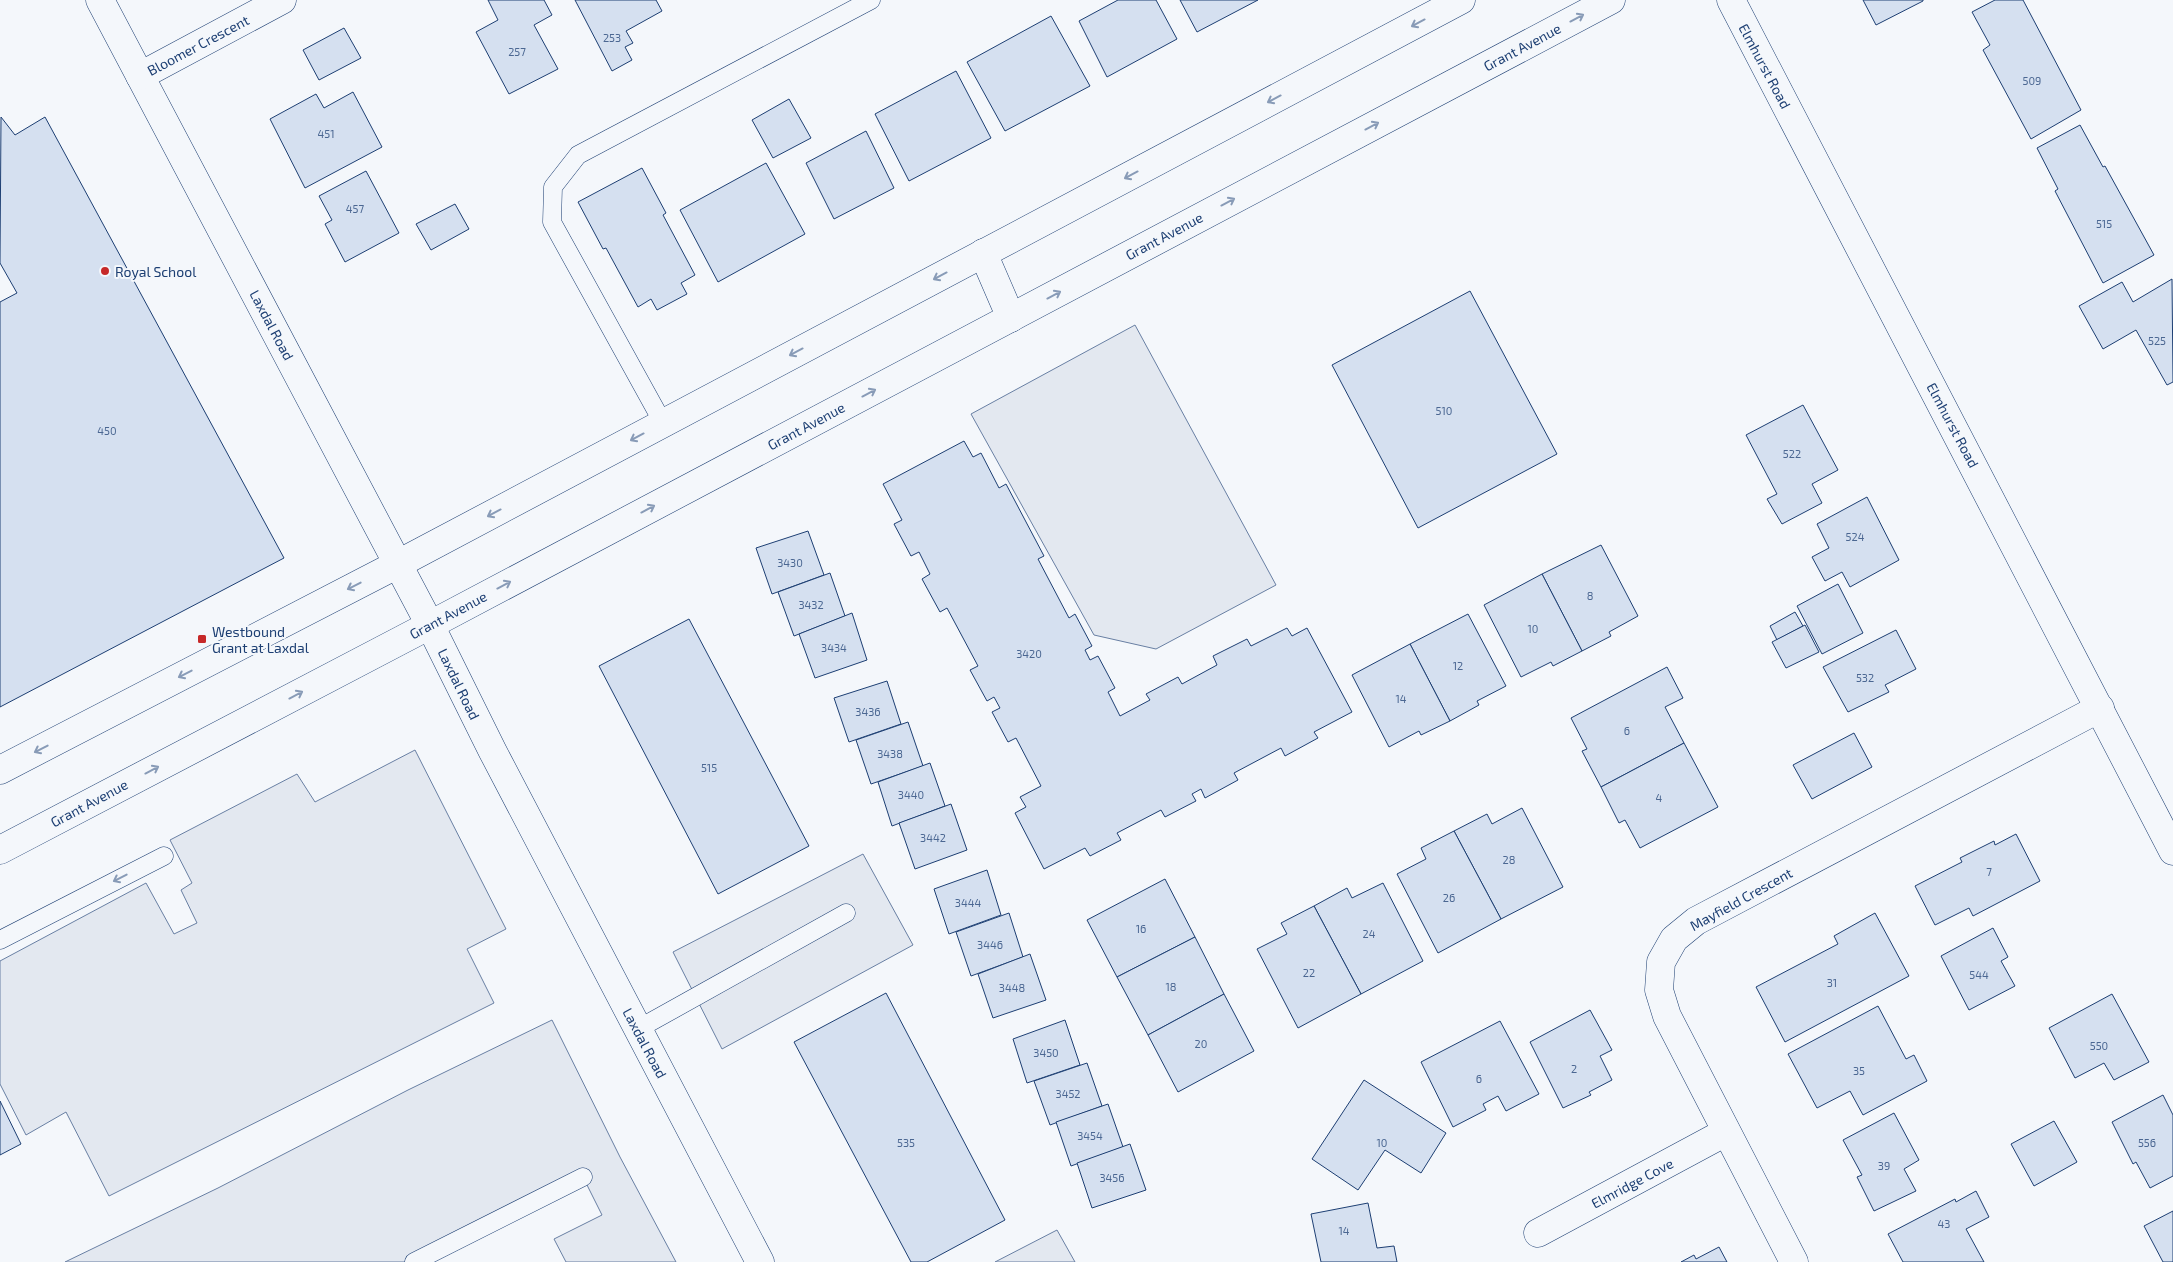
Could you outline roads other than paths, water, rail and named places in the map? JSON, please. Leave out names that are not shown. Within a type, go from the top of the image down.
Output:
[{"type":"street","name":"Laxdal Road","points":[[100,0],[430,625],[492,750],[760,1262]]},
{"type":"street","name":"Bloomer Crescent","points":[[140,76],[282,0]]},
{"type":"street","points":[[0,770],[398,564],[1461,0]]},
{"type":"street","name":"Grant Avenue","points":[[0,850],[430,625],[1611,0]]},
{"type":"street","name":"Elmhurst Road","points":[[1731,0],[2173,851]]},
{"type":"street","points":[[983,253],[1010,318]]},
{"type":"street","name":"Mayfield Crescent","points":[[1794,1262],[1667,1016],[1659,990],[1661,962],[1674,939],[1696,921],[2100,708]]},
{"type":"street","name":"Elmridge Cove","points":[[1538,1233],[1726,1132]]},
{"type":"lane","points":[[663,423],[552,222],[553,186],[578,155],[871,0]]},
{"type":"lane","points":[[0,940],[164,856]]},
{"type":"lane","points":[[638,1029],[846,913]]},
{"type":"lane","points":[[414,1262],[583,1177]]},
{"type":"place","name":"Royal School","points":[[105,271]]},
{"type":"place","name":"Westbound Grant at Laxdal","points":[[202,639]]}]
